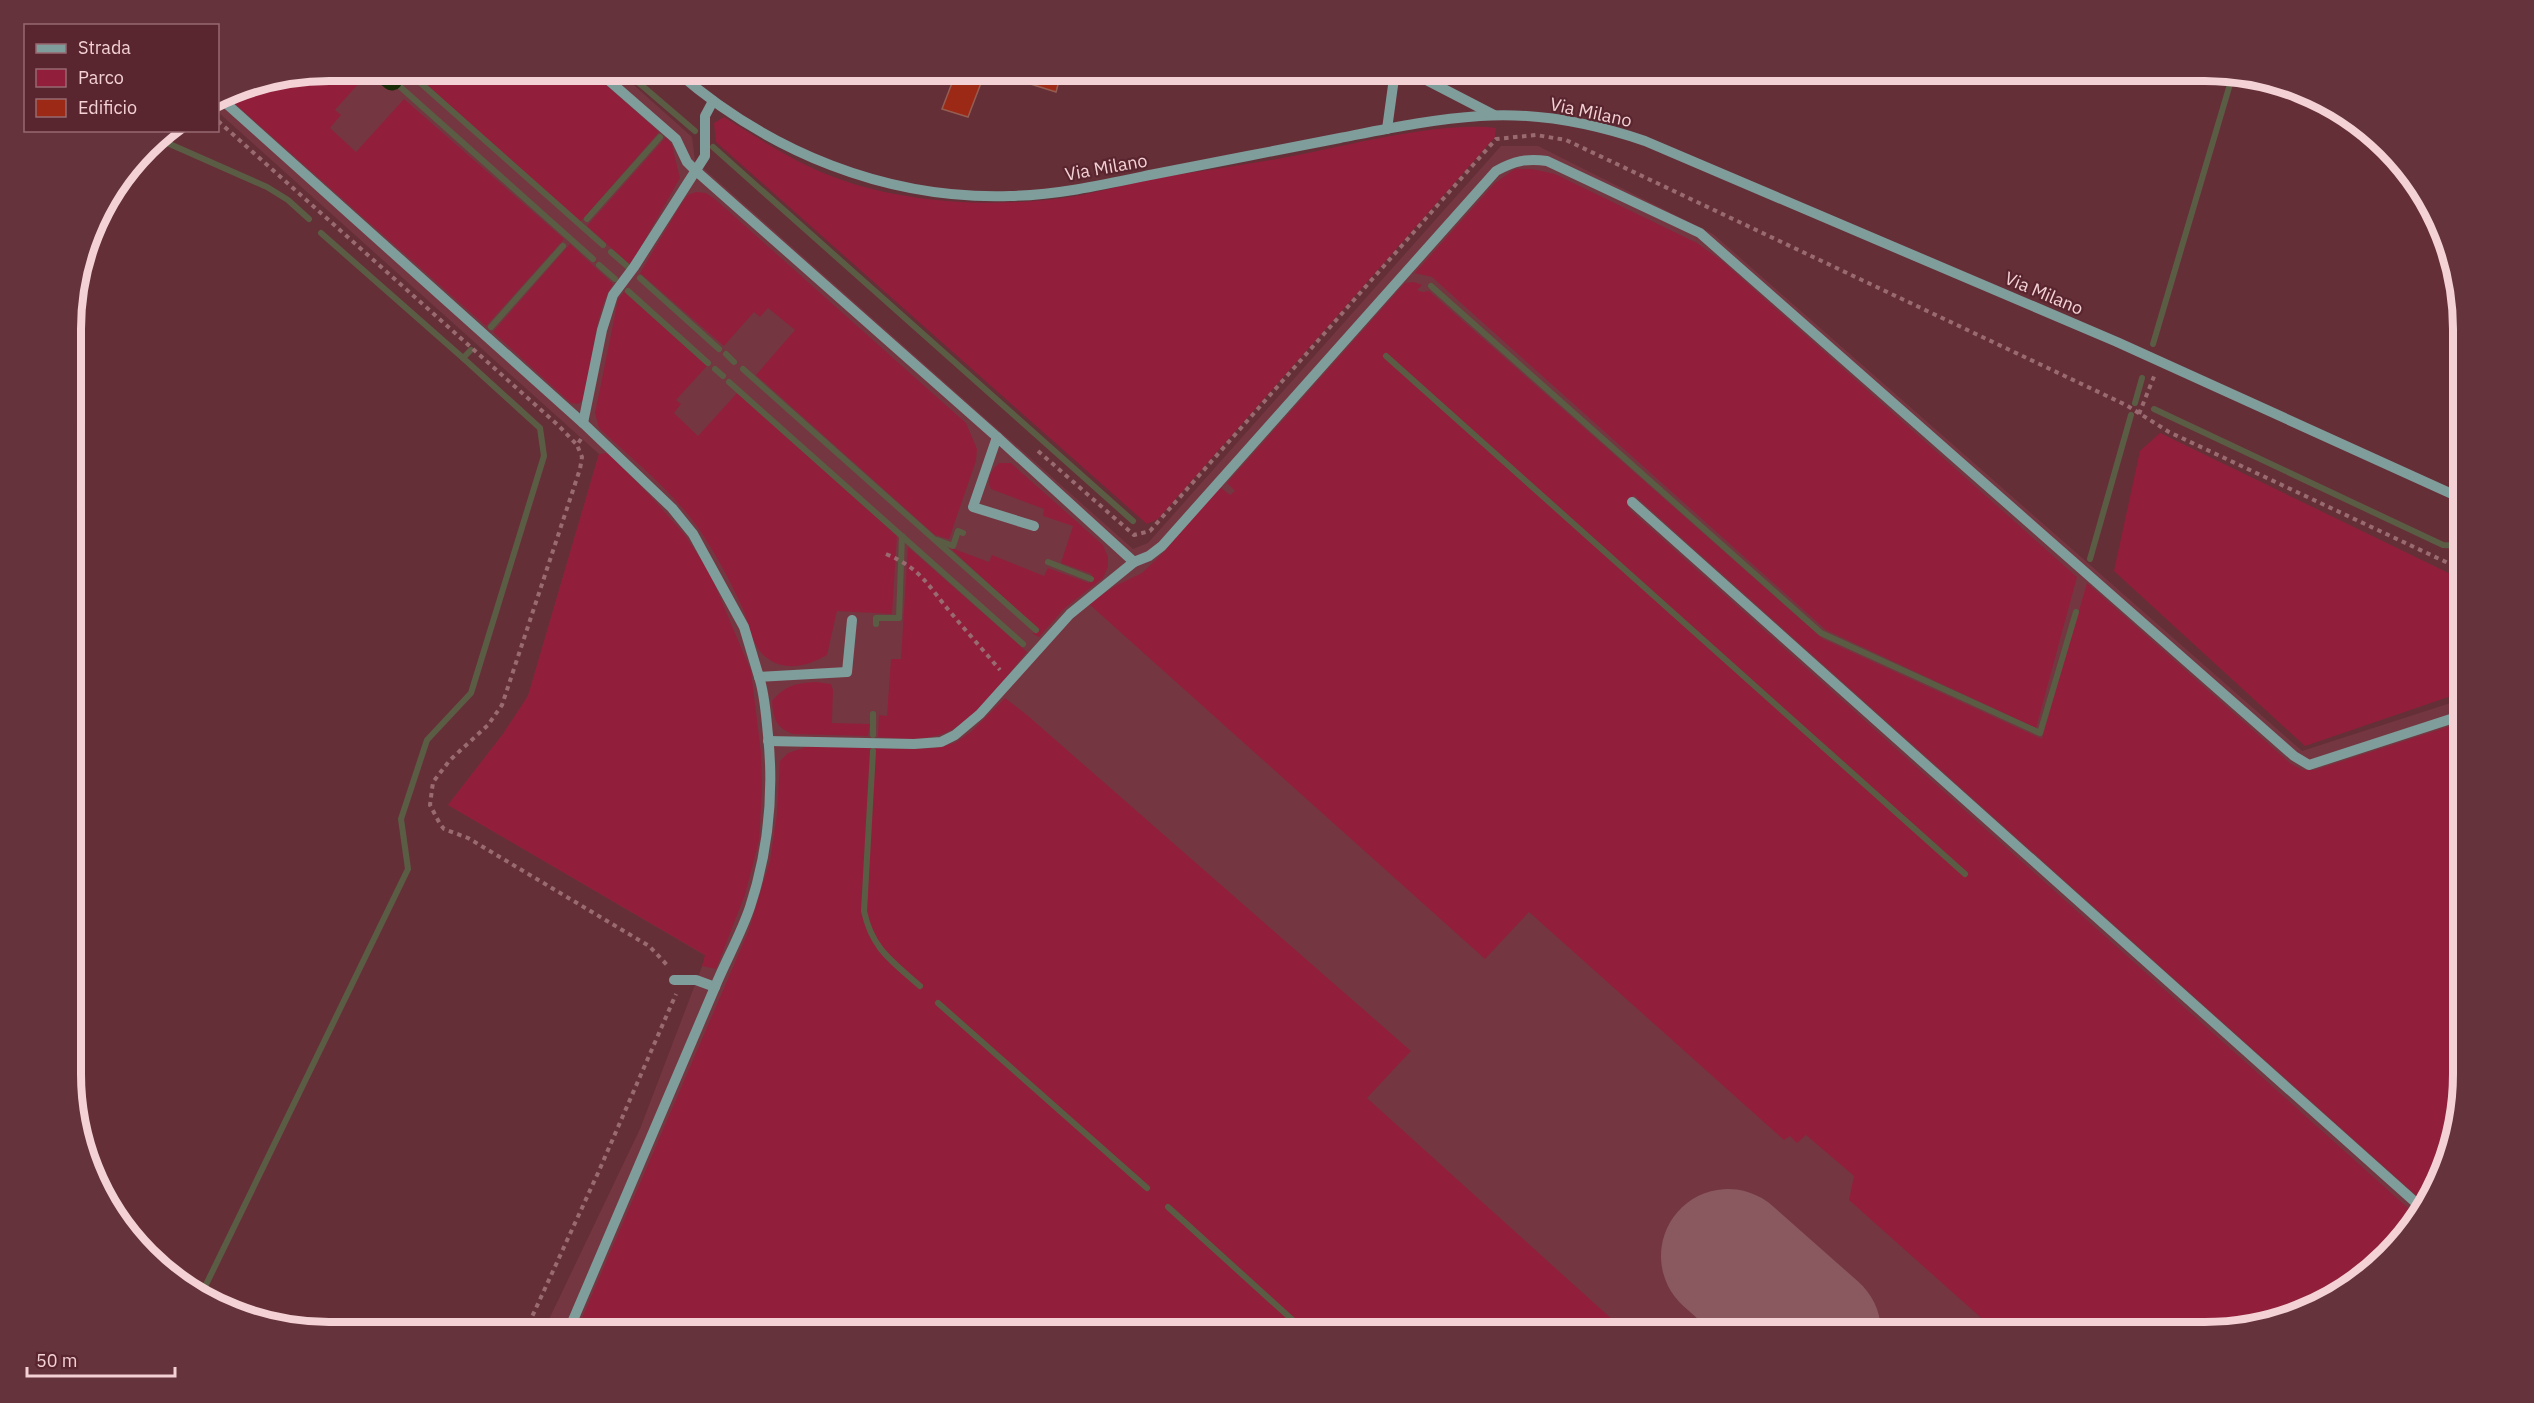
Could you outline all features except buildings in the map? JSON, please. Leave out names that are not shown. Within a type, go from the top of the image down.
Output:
[{"type":"street","points":[[610,81],[676,140],[687,162],[695,170],[1134,561]]},
{"type":"street","name":"Via Milano","points":[[689,81],[713,101],[771,139],[840,170],[914,189],[970,195],[1017,196],[1064,191],[1387,129],[1494,116],[1562,120],[1612,130],[1645,141],[2160,363],[2453,495]]},
{"type":"street","points":[[1387,129],[1394,81]]},
{"type":"street","points":[[1429,81],[1494,116]]},
{"type":"street","points":[[584,423],[602,330],[613,295],[634,267],[705,156],[705,116],[713,101]]},
{"type":"street","points":[[226,104],[648,483],[693,534],[744,627],[763,688],[770,798],[767,832],[749,908],[572,1322]]},
{"type":"street","points":[[768,741],[915,744],[941,742],[956,735],[980,714],[1070,614],[1134,561],[1149,556],[1162,546],[1496,171],[1511,163],[1529,158],[1547,161],[1700,233],[2294,756],[2309,765],[2453,718]]},
{"type":"street","points":[[997,437],[973,507],[1034,526]]},
{"type":"street","points":[[1632,502],[2417,1203]]},
{"type":"street","points":[[759,677],[847,672],[852,620]]},
{"type":"street","points":[[674,980],[696,980],[715,987]]},
{"type":"path","points":[[219,122],[560,426],[577,445],[582,457],[502,705],[488,725],[450,760],[433,782],[430,805],[444,828],[468,838],[649,946],[672,970],[674,980],[676,996],[529,1322]]},
{"type":"path","points":[[1036,450],[1134,536],[1150,531],[1496,139],[1536,135],[1566,140],[2126,405],[2169,432],[2453,565]]},
{"type":"path","points":[[2139,414],[2160,363]]},
{"type":"path","points":[[577,445],[583,436],[584,423]]},
{"type":"path","points":[[886,554],[909,566],[931,585],[949,611],[1010,680]]},
{"type":"shaded area","points":[[329,81],[629,81],[692,137],[695,161],[1133,549],[1148,543],[1501,146],[1538,146],[1713,234],[2302,751],[2453,702],[2453,1074],[2451,1106],[2440,1154],[2420,1198],[2402,1225],[2356,1271],[2329,1289],[2300,1303],[2269,1314],[2237,1320],[2205,1322],[548,1322],[640,1129],[706,956],[448,805],[503,734],[528,696],[599,454],[219,113],[219,107],[265,89],[297,83]]},
{"type":"green space","points":[[361,81],[335,110],[341,115],[330,128],[356,152],[404,99],[564,239],[486,326],[232,101],[265,89],[297,83]]},
{"type":"green space","points":[[423,81],[601,81],[659,132],[580,222]]},
{"type":"green space","points":[[724,117],[803,164],[831,176],[886,192],[976,203],[1063,198],[1152,179],[1273,160],[1429,130],[1496,128],[1495,137],[1158,519],[1147,524],[716,142],[714,123]]},
{"type":"green space","points":[[666,137],[672,145],[680,178],[629,264],[587,226]]},
{"type":"green space","points":[[1515,169],[1532,169],[1555,174],[1697,243],[1722,261],[2077,577],[2036,728],[1826,630],[1432,277],[1415,273],[1495,183]]},
{"type":"green space","points":[[696,192],[706,193],[715,199],[966,423],[977,449],[976,461],[949,539],[935,535],[756,375],[795,330],[768,308],[760,317],[754,312],[724,346],[640,273],[682,203],[688,195]]},
{"type":"green space","points":[[570,244],[613,284],[598,324],[586,398],[578,404],[571,403],[493,332]]},
{"type":"green space","points":[[1414,282],[1422,285],[1417,290],[1429,291],[1823,639],[2042,739],[2087,583],[2290,763],[2302,770],[2315,770],[2453,725],[2453,1074],[2451,1106],[2440,1154],[2420,1198],[1634,495],[1627,502],[1630,510],[2412,1211],[2380,1249],[2356,1271],[2315,1296],[2269,1314],[2237,1320],[1986,1322],[1849,1200],[1854,1176],[1806,1135],[1797,1143],[1790,1136],[1784,1140],[1529,912],[1485,959],[1089,604],[1115,586],[1142,573],[1164,552],[1220,487],[1230,495],[1235,491],[1227,483],[1405,283]]},
{"type":"green space","points":[[624,292],[707,366],[676,400],[681,404],[674,413],[698,436],[737,393],[897,536],[892,614],[837,611],[827,655],[813,662],[797,666],[781,665],[762,653],[755,642],[734,589],[701,532],[666,490],[599,428],[595,413],[618,300]]},
{"type":"green space","points":[[2160,433],[2453,575],[2453,695],[2305,746],[2114,571],[2140,451]]},
{"type":"green space","points":[[608,453],[684,534],[709,571],[751,671],[761,752],[762,790],[759,841],[745,895],[716,969],[702,966],[705,955],[448,805],[503,734],[528,696],[599,454]]},
{"type":"green space","points":[[999,463],[1011,463],[1103,545],[1108,557],[1108,567],[1103,578],[1065,608],[1039,637],[1033,634],[1038,629],[949,547],[989,562],[992,555],[1044,576],[1048,568],[1089,583],[1092,574],[1061,563],[1073,526],[1043,516],[1044,509],[991,489],[990,475]]},
{"type":"green space","points":[[908,547],[1027,652],[987,700],[964,722],[951,730],[924,738],[878,737],[879,715],[887,716],[891,659],[901,659]]},
{"type":"green space","points":[[803,683],[831,684],[833,690],[832,723],[870,724],[868,736],[793,734],[776,722],[772,701],[782,691]]},
{"type":"green space","points":[[1005,698],[1411,1051],[1367,1098],[1613,1322],[580,1322],[749,930],[770,861],[777,814],[780,761],[788,753],[809,746],[935,748],[955,743],[971,732]]},
{"type":"waterway","points":[[418,81],[603,245]]},
{"type":"waterway","points":[[637,81],[695,131]]},
{"type":"waterway","points":[[2153,344],[2230,83]]},
{"type":"waterway","points":[[397,84],[593,259]]},
{"type":"waterway","points":[[587,219],[660,137]]},
{"type":"waterway","points":[[166,143],[267,187],[288,200],[309,219]]},
{"type":"waterway","points":[[713,147],[1133,521]]},
{"type":"waterway","points":[[321,233],[463,358],[471,350]]},
{"type":"waterway","points":[[491,327],[563,246]]},
{"type":"waterway","points":[[611,252],[627,266]]},
{"type":"waterway","points":[[599,265],[615,279]]},
{"type":"waterway","points":[[640,278],[719,349]]},
{"type":"waterway","points":[[1431,286],[1821,633],[2040,733],[2076,612]]},
{"type":"waterway","points":[[628,291],[708,363]]},
{"type":"waterway","points":[[726,354],[734,362]]},
{"type":"waterway","points":[[1386,356],[1965,874]]},
{"type":"waterway","points":[[204,1288],[408,869],[401,819],[427,740],[471,693],[544,456],[540,428],[463,358]]},
{"type":"waterway","points":[[715,369],[723,376]]},
{"type":"waterway","points":[[743,369],[1036,630]]},
{"type":"waterway","points":[[2135,403],[2142,378]]},
{"type":"waterway","points":[[729,382],[1023,644]]},
{"type":"waterway","points":[[2154,409],[2443,545],[2453,546]]},
{"type":"waterway","points":[[2090,559],[2131,415]]},
{"type":"waterway","points":[[937,540],[953,546],[958,531],[963,533]]},
{"type":"waterway","points":[[876,624],[876,618],[899,618],[902,536]]},
{"type":"waterway","points":[[1048,562],[1091,579]]},
{"type":"waterway","points":[[873,714],[873,735]]},
{"type":"waterway","points":[[873,751],[864,911],[878,945],[920,986]]},
{"type":"waterway","points":[[938,1003],[1147,1188]]},
{"type":"waterway","points":[[1168,1207],[1295,1322]]},
{"type":"runway","points":[[1728,1256],[1803,1322]]}]
